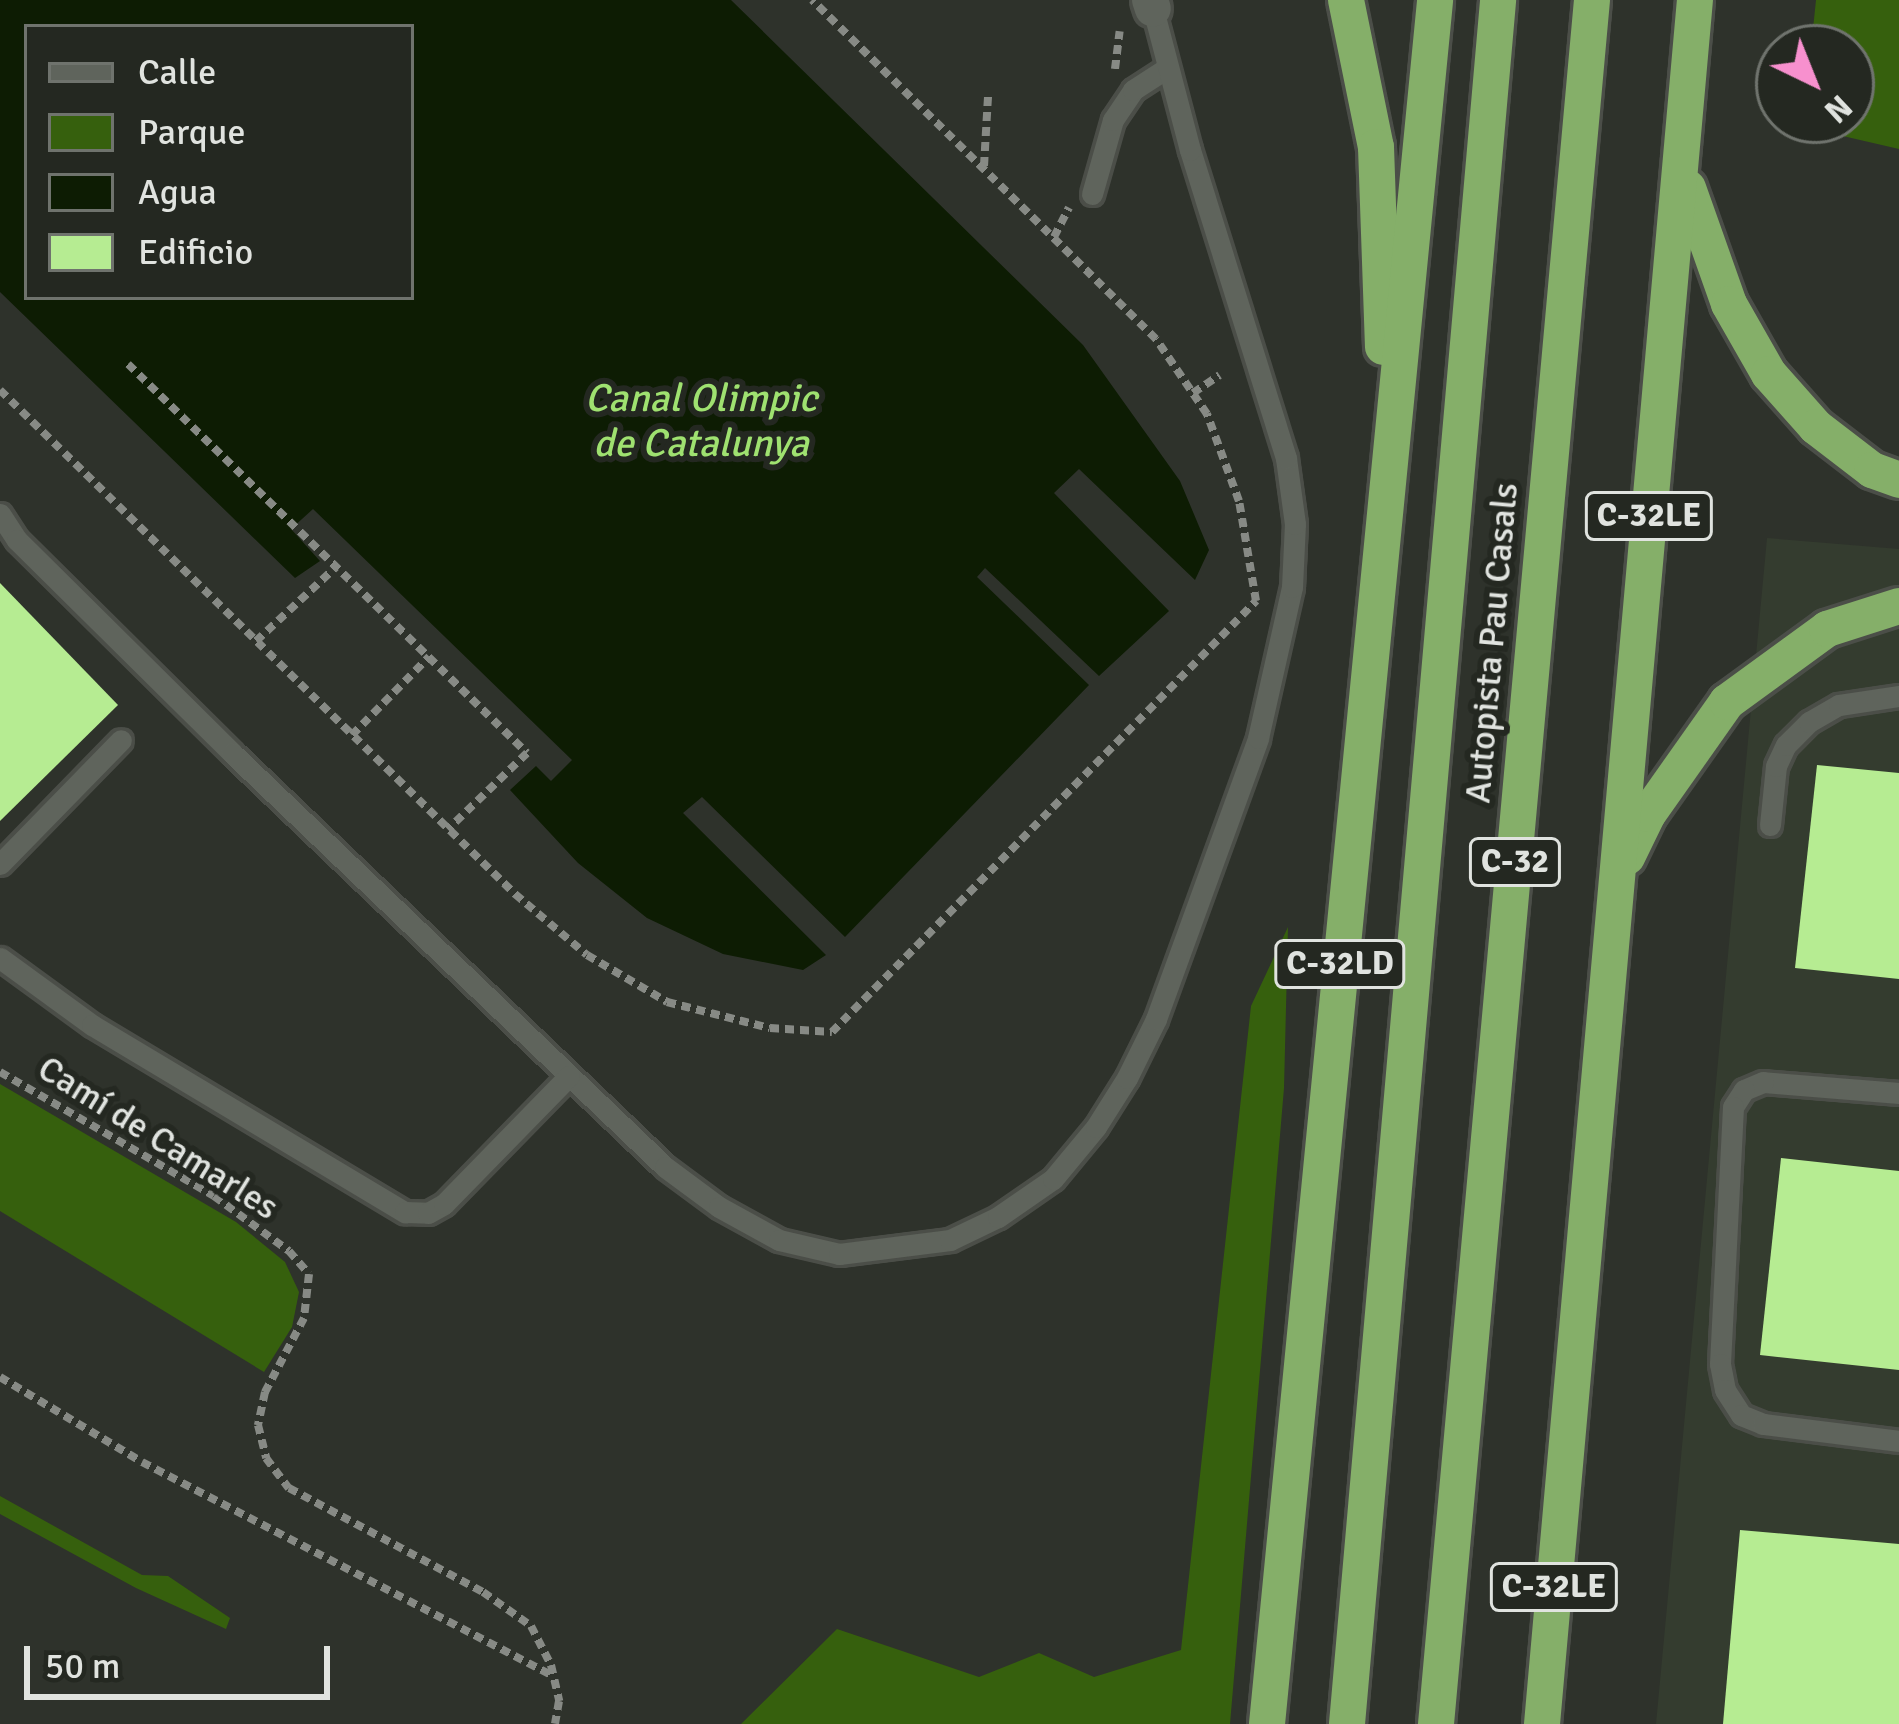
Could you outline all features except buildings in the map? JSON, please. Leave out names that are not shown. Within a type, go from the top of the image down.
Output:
[{"type":"highway","points":[[1346,0],[1376,148],[1383,265],[1384,512]]},
{"type":"highway","name":"C-32LD","points":[[1267,1724],[1435,0]]},
{"type":"highway","name":"Autopista Pau Casals","points":[[1347,1724],[1498,0]]},
{"type":"highway","name":"Autopista Pau Casals","points":[[1436,1724],[1592,0]]},
{"type":"highway","name":"C-32LE","points":[[1542,1724],[1695,0]]},
{"type":"highway","points":[[1682,155],[1699,232],[1730,304],[1769,374],[1816,427],[1872,470],[1899,480]]},
{"type":"highway","points":[[1618,876],[1648,814],[1727,702],[1827,629],[1899,606]]},
{"type":"lane","points":[[0,514],[17,540],[177,699],[664,1167],[719,1207],[778,1240],[839,1254],[950,1240],[998,1217],[1053,1179],[1096,1127],[1127,1078],[1156,1019],[1258,738],[1292,587],[1295,524],[1286,458],[1152,3]]},
{"type":"lane","points":[[1092,194],[1113,120],[1133,90],[1168,68]]},
{"type":"lane","points":[[1770,826],[1776,766],[1786,745],[1809,722],[1839,706],[1899,696]]},
{"type":"lane","points":[[0,864],[121,740]]},
{"type":"lane","points":[[0,958],[141,1056],[405,1211],[428,1213],[444,1204],[569,1076]]},
{"type":"lane","points":[[1899,1093],[1763,1082],[1744,1090],[1733,1107],[1720,1364],[1725,1390],[1741,1414],[1762,1424],[1899,1441]]},
{"type":"path","points":[[0,390],[448,829],[586,955],[667,1002],[770,1028],[832,1032],[1256,601],[1239,501],[1207,414],[1156,338],[812,0]]},
{"type":"path","points":[[984,167],[988,96]]},
{"type":"path","points":[[128,364],[527,752],[448,829]]},
{"type":"path","points":[[1193,393],[1220,375]]},
{"type":"path","points":[[256,641],[336,567]]},
{"type":"path","points":[[352,735],[429,657]]},
{"type":"path","name":"Camí de Camarles","points":[[0,1072],[214,1196],[289,1251],[309,1274],[304,1318],[265,1392],[258,1425],[266,1458],[289,1488],[483,1592],[531,1626],[554,1677],[559,1701],[556,1724]]},
{"type":"path","points":[[0,1378],[163,1473],[554,1677]]},
{"type":"shaded area","points":[[1767,538],[1899,549],[1899,1724],[1656,1724]]},
{"type":"green space","points":[[1816,0],[1899,0],[1899,149],[1875,143],[1875,24],[1814,24]]},
{"type":"green space","points":[[1288,927],[1284,1088],[1230,1724],[741,1724],[837,1629],[979,1677],[1039,1653],[1094,1677],[1181,1650],[1251,1006]]},
{"type":"green space","points":[[0,1084],[236,1222],[285,1262],[299,1292],[292,1327],[264,1372],[0,1211]]},
{"type":"green space","points":[[0,1496],[142,1575],[168,1576],[230,1618],[226,1629],[136,1588],[0,1514]]},
{"type":"water","name":"Canal Olimpic de Catalunya","points":[[0,0],[731,0],[1083,345],[1180,481],[1209,550],[1195,580],[1079,469],[1054,493],[1169,611],[1099,676],[985,568],[977,577],[1089,685],[845,937],[702,797],[683,813],[826,955],[803,970],[723,954],[647,918],[578,863],[510,790],[536,766],[551,781],[572,760],[313,509],[291,529],[320,561],[295,578],[0,292]]}]
